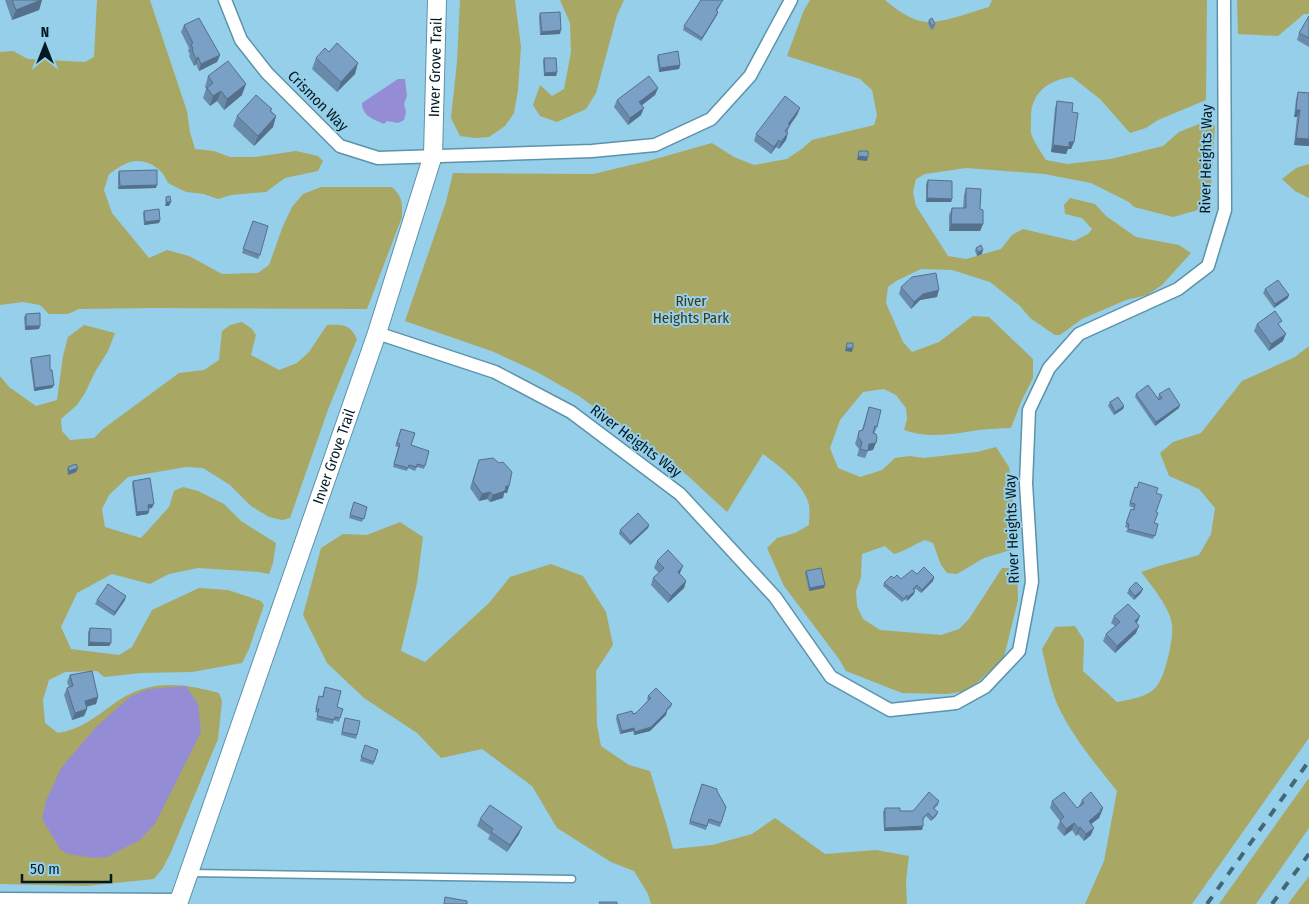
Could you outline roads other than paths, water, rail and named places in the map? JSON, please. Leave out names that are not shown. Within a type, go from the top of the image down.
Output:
[{"type":"street","name":"Crismon Way","points":[[225,0],[241,40],[246,47],[267,73],[340,146],[378,158],[433,155]]},
{"type":"street","name":"Inver Grove Trail","points":[[179,902],[377,333],[433,155],[437,0]]},
{"type":"street","points":[[433,155],[592,151],[654,145],[711,119],[750,76],[791,0]]},
{"type":"street","name":"River Heights Way","points":[[377,333],[496,372],[571,412],[680,494],[775,597],[831,677],[890,710],[956,704],[986,687],[1018,651],[1032,582],[1026,483],[1029,410],[1049,368],[1079,334],[1178,289],[1208,266],[1225,210],[1224,0]]},
{"type":"street","points":[[0,899],[179,902]]},
{"type":"lane","points":[[188,873],[572,879]]},
{"type":"railway","points":[[1207,904],[1309,761]]},
{"type":"railway","points":[[1272,904],[1309,854]]},
{"type":"park label","name":"River Heights Park","points":[[691,310]]}]
